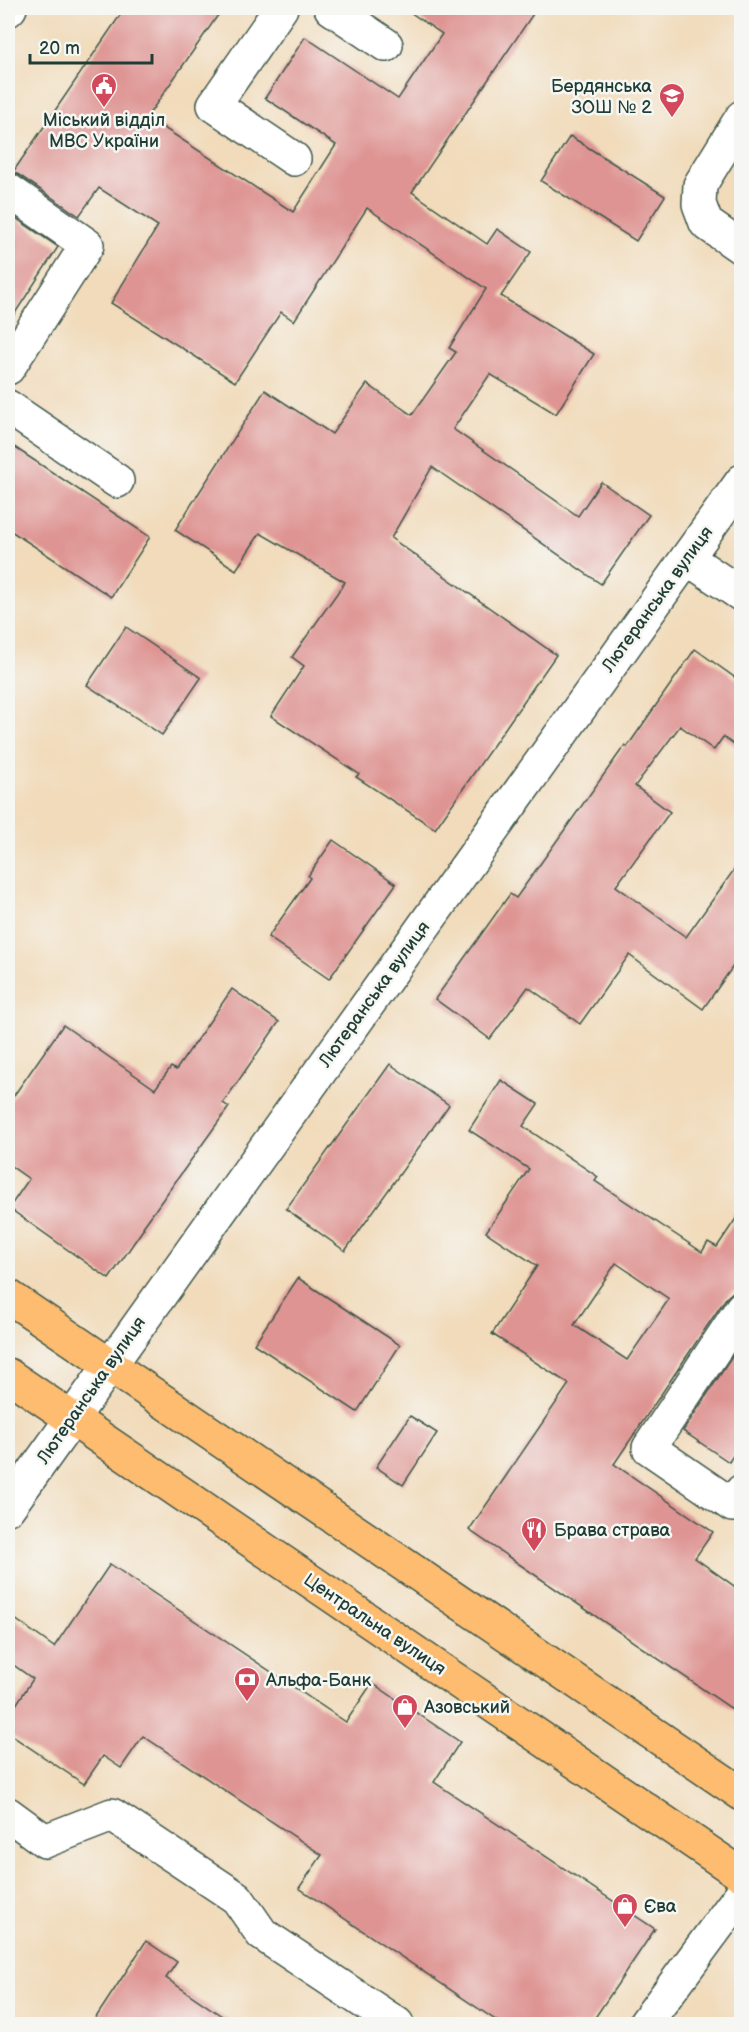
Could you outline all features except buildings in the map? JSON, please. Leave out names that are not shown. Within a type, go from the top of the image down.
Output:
[{"type":"main road","points":[[8,1296],[741,1794]]},
{"type":"main road","name":"Центральна вулиця","points":[[8,1375],[741,1875]]},
{"type":"street","points":[[281,8],[214,105],[294,159]]},
{"type":"street","points":[[331,8],[386,45]]},
{"type":"street","points":[[741,117],[700,185],[699,204],[706,223],[741,248]]},
{"type":"street","points":[[8,190],[87,245],[8,368]]},
{"type":"street","points":[[8,407],[117,482]]},
{"type":"street","name":"Лютеранська вулиця","points":[[8,1508],[741,481]]},
{"type":"street","points":[[687,558],[741,595]]},
{"type":"street","points":[[741,1308],[650,1448],[732,1505],[741,1491]]},
{"type":"street","points":[[8,1814],[45,1841],[112,1815],[237,1898],[262,1934],[396,2025]]},
{"type":"street","points":[[645,2025],[741,1893]]},
{"type":"place","name":"Міський відділ МВС України","points":[[104,109]]},
{"type":"place","name":"Бердянська ЗОШ № 2","points":[[672,119]]},
{"type":"place","name":"Брава страва","points":[[534,1553]]},
{"type":"place","name":"Альфа-Банк","points":[[247,1703]]},
{"type":"place","name":"Азовський","points":[[405,1730]]},
{"type":"place","name":"Єва","points":[[625,1929]]}]
